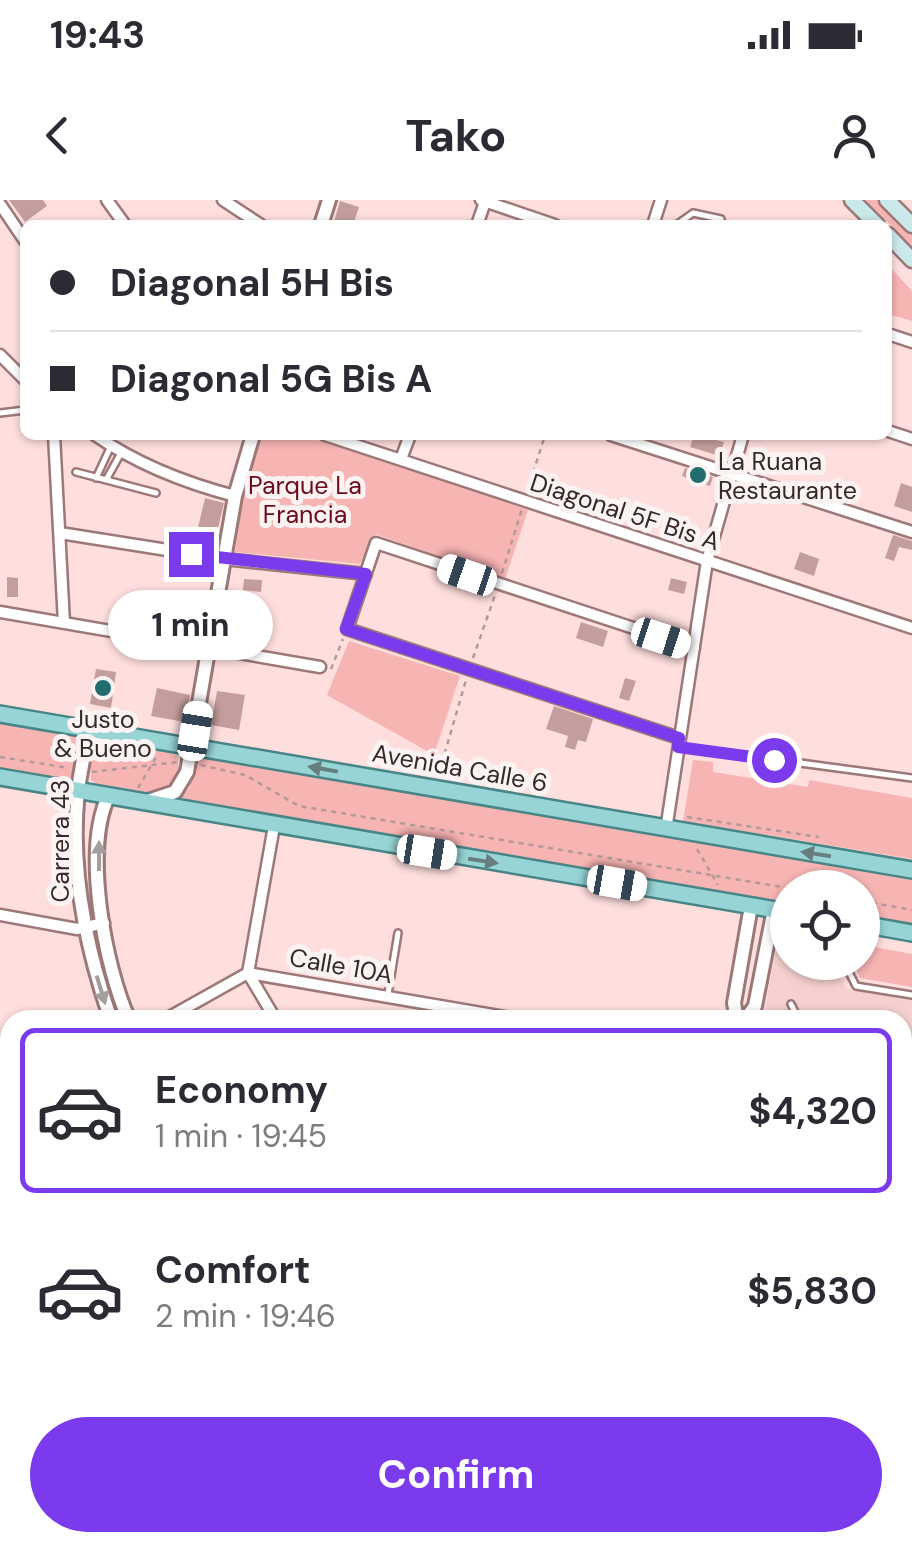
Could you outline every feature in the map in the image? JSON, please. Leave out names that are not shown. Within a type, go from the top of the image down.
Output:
[{"type":"main road","points":[[852,200],[872,220]]},
{"type":"main road","points":[[887,200],[912,225]]},
{"type":"main road","points":[[892,239],[912,260]]},
{"type":"main road","name":"Avenida Calle 6","points":[[0,714],[434,789],[667,822],[691,834],[912,870]]},
{"type":"main road","points":[[0,777],[770,909]]},
{"type":"main road","points":[[880,927],[912,932]]},
{"type":"street","points":[[223,200],[253,220]]},
{"type":"street","points":[[483,201],[540,220]]},
{"type":"street","points":[[0,204],[20,234]]},
{"type":"street","points":[[0,355],[20,375]]},
{"type":"street","points":[[54,440],[64,623]]},
{"type":"street","points":[[102,440],[235,496]]},
{"type":"street","points":[[138,801],[181,787],[193,746],[235,496],[252,440]]},
{"type":"street","name":"Diagonal 5F Bis A","points":[[342,440],[912,628]]},
{"type":"street","points":[[402,459],[408,440]]},
{"type":"street","points":[[626,440],[912,532]]},
{"type":"street","points":[[667,822],[708,561],[742,440]]},
{"type":"street","points":[[60,533],[224,559],[366,574]]},
{"type":"street","points":[[678,743],[346,629],[376,544],[694,648]]},
{"type":"street","points":[[0,612],[320,667]]},
{"type":"street","name":"Carrera 43","points":[[107,1010],[85,928],[78,868],[87,747],[110,732]]},
{"type":"street","name":"Carrera 43","points":[[109,795],[99,827],[104,923],[126,1010]]},
{"type":"street","points":[[270,1010],[248,973],[274,826]]},
{"type":"street","points":[[735,1010],[750,906]]},
{"type":"street","points":[[0,915],[85,928],[104,923]]},
{"type":"street","points":[[752,1010],[770,949]]},
{"type":"street","points":[[182,1010],[248,973]]},
{"type":"street","name":"Calle 10A","points":[[248,973],[464,1010]]},
{"type":"lane","points":[[683,220],[693,213],[721,219]]},
{"type":"lane","points":[[96,478],[116,449]]},
{"type":"lane","points":[[106,480],[116,449]]},
{"type":"lane","points":[[76,472],[156,494]]},
{"type":"lane","points":[[678,743],[912,778]]},
{"type":"lane","points":[[388,997],[398,933]]},
{"type":"lane","points":[[853,980],[856,986],[912,995]]},
{"type":"lane","points":[[792,1004],[795,1010]]},
{"type":"path","points":[[434,789],[543,440]]},
{"type":"path","points":[[320,667],[331,670],[346,629]]},
{"type":"path","points":[[138,801],[165,742]]},
{"type":"path","points":[[0,758],[73,769]]},
{"type":"path","points":[[94,772],[172,761]]},
{"type":"path","points":[[200,765],[245,775],[298,806],[770,885]]},
{"type":"path","points":[[667,822],[820,836]]},
{"type":"path","points":[[691,834],[710,873],[732,902]]},
{"type":"path","points":[[880,904],[912,910]]},
{"type":"shaded area","points":[[770,980],[842,980],[847,989],[912,1000],[912,1010],[765,1010]]},
{"type":"green space","points":[[866,200],[880,200],[912,233],[912,246],[892,226],[892,220],[886,220]]},
{"type":"green space","points":[[892,269],[912,291],[912,321],[892,315]]},
{"type":"green space","name":"Parque La Francia","points":[[259,440],[317,440],[528,510],[505,579],[375,534],[360,564],[235,552],[244,490]]},
{"type":"green space","points":[[349,641],[460,676],[434,755],[327,695]]},
{"type":"green space","points":[[0,721],[92,736],[79,747],[74,782],[0,771]]},
{"type":"green space","points":[[115,745],[158,748],[177,756],[180,778],[149,794],[124,794],[100,786],[91,780],[92,760],[97,752]]},
{"type":"green space","points":[[197,756],[860,870],[770,870],[770,900],[176,800],[189,788]]},
{"type":"green space","points":[[693,760],[713,762],[713,772],[808,787],[809,780],[912,798],[912,859],[683,821]]},
{"type":"green space","points":[[880,873],[912,879],[912,925],[880,919]]},
{"type":"green space","points":[[880,948],[912,954],[912,987],[872,980],[880,980]]},
{"type":"building","points":[[9,200],[43,200],[47,206],[24,220]]},
{"type":"building","points":[[340,201],[359,207],[355,220],[334,220]]},
{"type":"building","points":[[692,440],[724,442],[720,456],[690,447]]},
{"type":"building","name":"La Ruana Restaurante","points":[[685,468],[713,477],[710,486],[682,476]]},
{"type":"building","points":[[901,483],[912,487],[912,512],[894,506]]},
{"type":"building","points":[[205,498],[224,503],[215,541],[196,536]]},
{"type":"building","points":[[893,535],[912,541],[912,550],[899,547],[894,561],[885,558]]},
{"type":"building","points":[[800,552],[819,559],[814,576],[794,569]]},
{"type":"building","points":[[7,577],[18,578],[18,597],[7,597]]},
{"type":"building","points":[[671,578],[687,582],[684,594],[668,590]]},
{"type":"building","points":[[244,579],[262,580],[261,592],[243,590]]},
{"type":"building","points":[[581,622],[608,631],[603,647],[576,638]]},
{"type":"building","name":"Justo & Bueno","points":[[96,669],[116,672],[111,708],[90,704]]},
{"type":"building","points":[[625,678],[636,681],[629,701],[619,698]]},
{"type":"building","points":[[157,688],[190,695],[185,722],[151,716]]},
{"type":"building","points":[[217,691],[245,695],[239,730],[211,725]]},
{"type":"building","points":[[554,706],[593,719],[586,742],[578,740],[575,750],[565,747],[568,736],[546,729]]},
{"type":"place","name":"La Ruana Restaurante","points":[[698,475]]},
{"type":"place","name":"Justo & Bueno","points":[[103,688]]},
{"type":"route","points":[[191,554],[366,574],[346,629],[679,738],[678,747],[774,760]]}]
